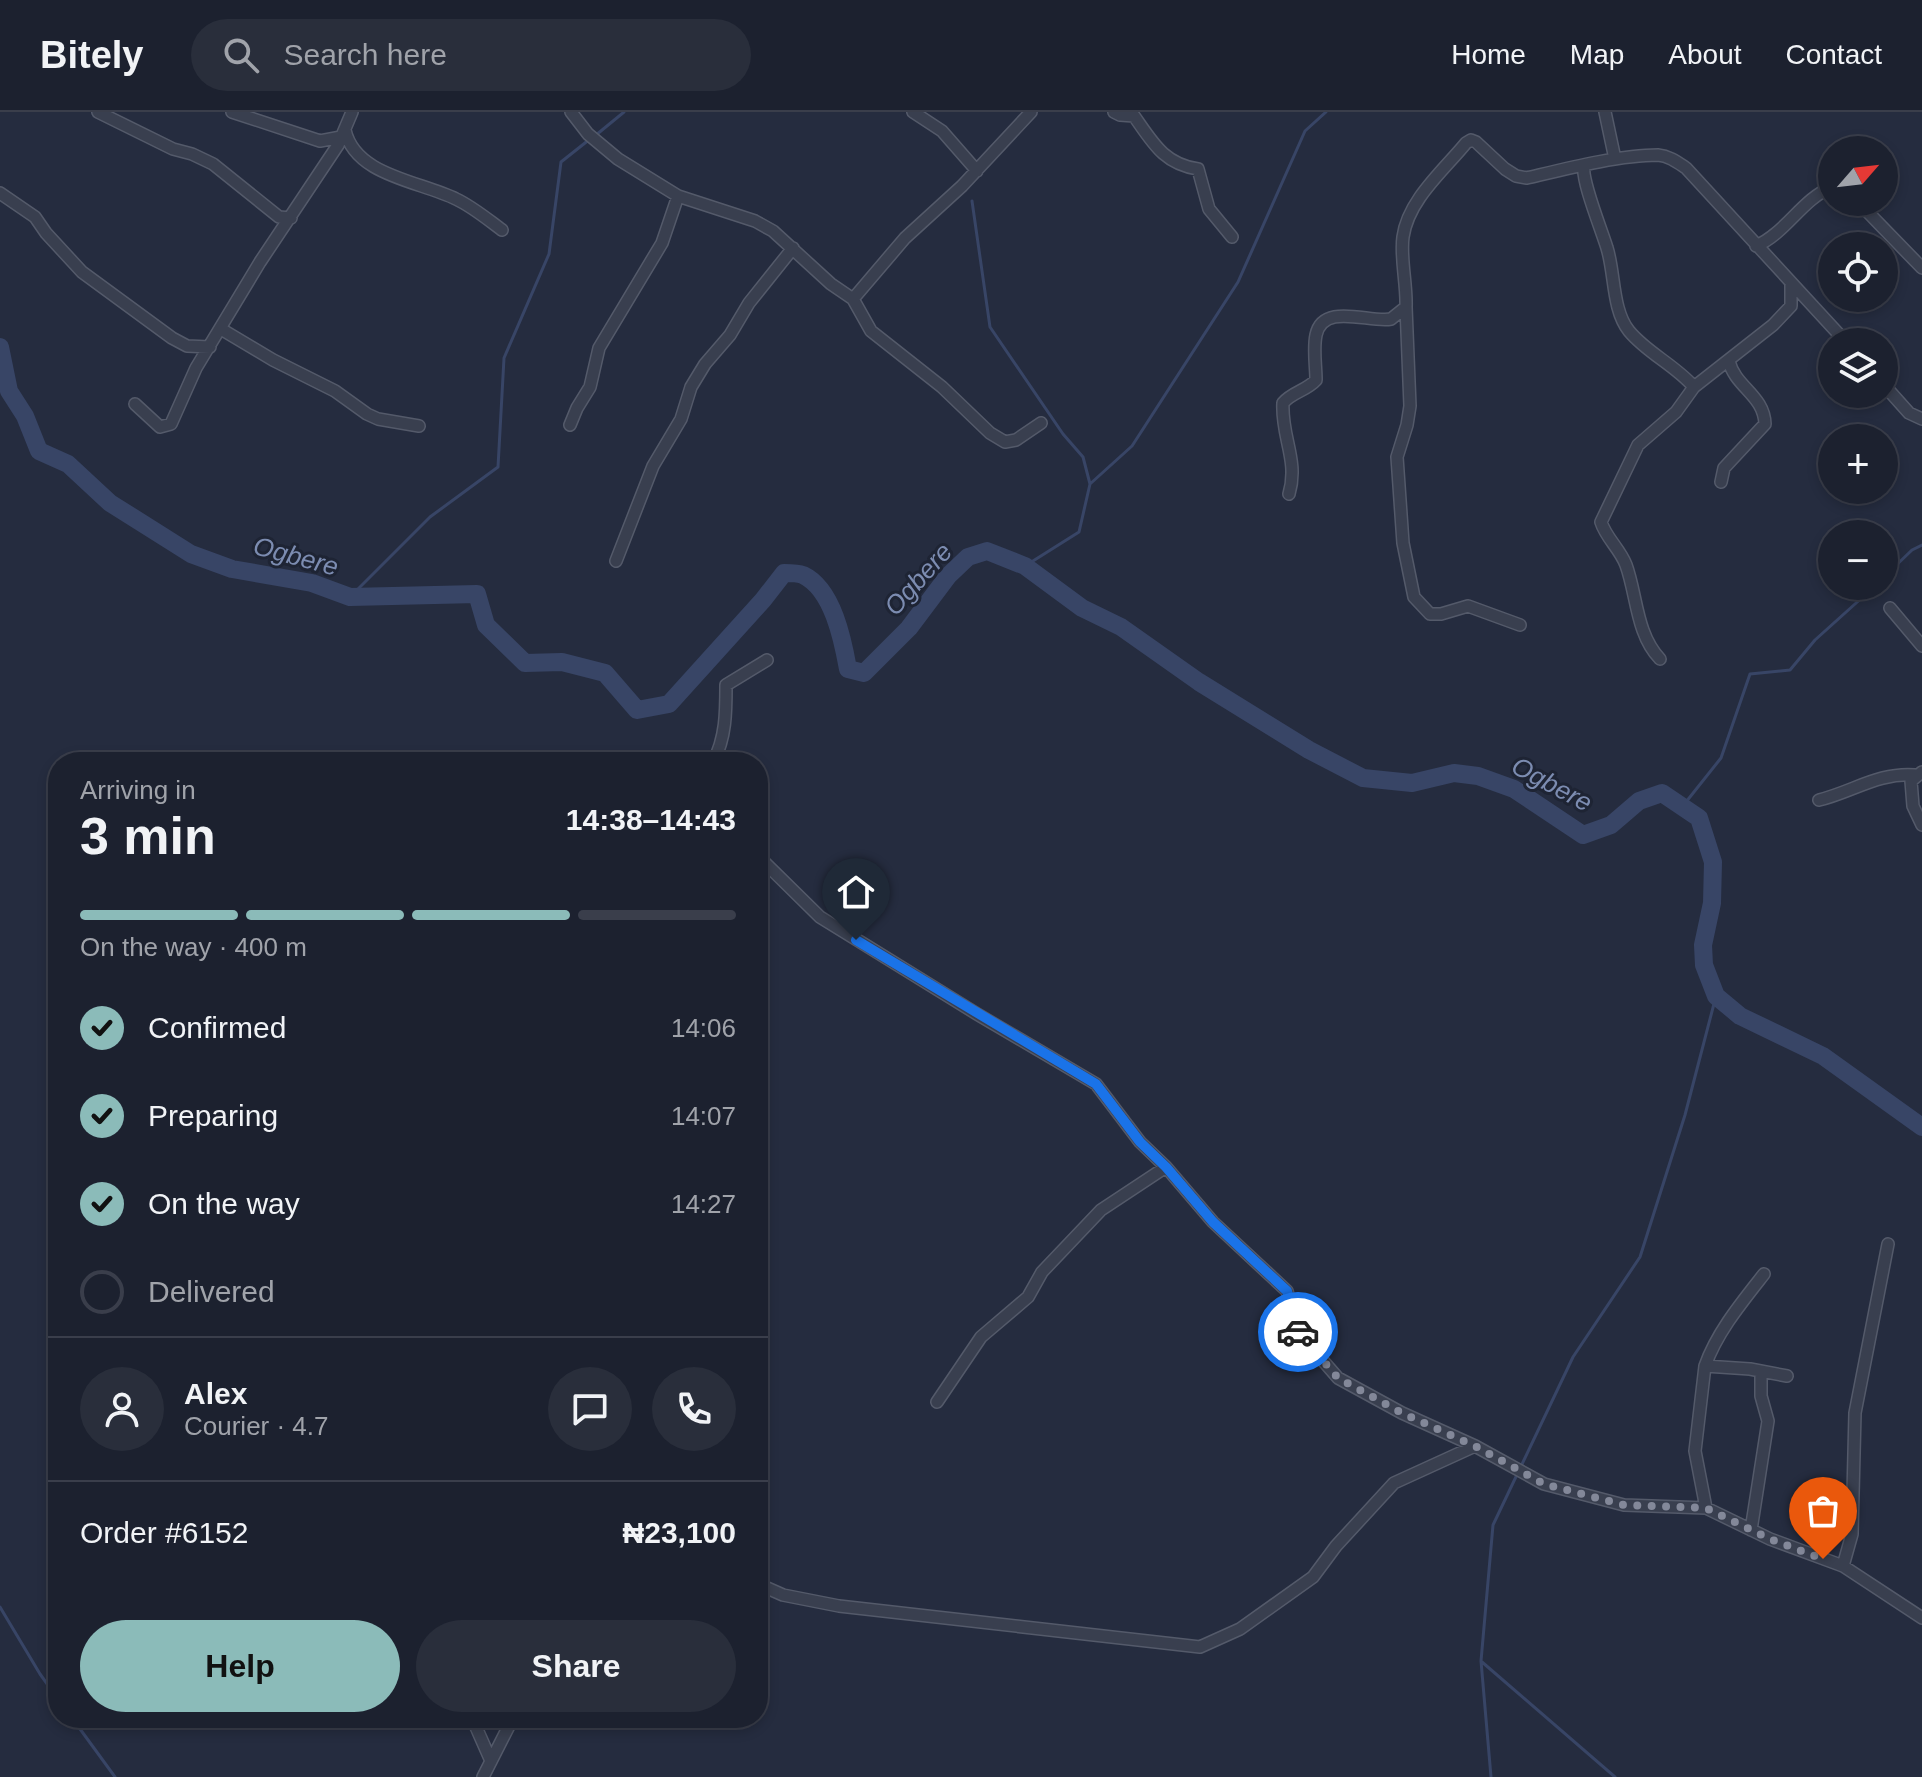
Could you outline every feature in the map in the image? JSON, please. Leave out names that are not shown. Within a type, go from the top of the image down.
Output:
[{"type":"street","points":[[98,112],[173,149],[213,164],[279,217],[291,218]]},
{"type":"street","points":[[232,112],[320,141],[343,133]]},
{"type":"street","points":[[135,404],[160,427],[171,424],[196,368],[343,133],[352,112]]},
{"type":"street","points":[[571,112],[592,137],[618,159],[678,196],[755,221],[773,231],[831,284],[853,299],[871,331],[942,387],[990,433],[1005,442],[1016,440],[1041,423]]},
{"type":"street","points":[[913,112],[942,131],[977,171]]},
{"type":"street","points":[[853,299],[905,238],[977,171],[1031,112]]},
{"type":"street","points":[[1114,112],[1134,116],[1168,160],[1198,169],[1209,209],[1232,237]]},
{"type":"street","points":[[1605,112],[1615,159]]},
{"type":"street","points":[[343,133],[356,154],[381,170],[460,200],[502,230]]},
{"type":"street","points":[[1520,625],[1468,606],[1430,614],[1414,597],[1403,543],[1397,457],[1410,406],[1403,237],[1419,198],[1466,143],[1476,142],[1516,176],[1527,178],[1615,159],[1660,155],[1673,159],[1686,168],[1832,328]]},
{"type":"street","points":[[1584,166],[1583,179],[1608,249],[1622,321],[1630,332],[1694,387]]},
{"type":"street","points":[[0,193],[35,217],[82,272],[172,338],[187,346],[210,347]]},
{"type":"street","points":[[570,425],[590,387],[599,348],[662,243],[678,196]]},
{"type":"street","points":[[1756,246],[1769,241],[1818,196]]},
{"type":"street","points":[[1872,216],[1922,268]]},
{"type":"street","points":[[616,561],[653,466],[681,419],[691,387],[705,364],[730,335],[749,303],[793,248]]},
{"type":"street","points":[[1660,659],[1645,632],[1626,566],[1601,522],[1638,445],[1676,412],[1694,387],[1773,325],[1791,306],[1791,285]]},
{"type":"street","points":[[1289,494],[1294,477],[1292,456],[1284,430],[1283,403],[1316,380],[1316,333],[1320,325],[1335,316],[1391,319],[1406,307]]},
{"type":"street","points":[[221,329],[335,391],[367,414],[419,426]]},
{"type":"street","points":[[1721,482],[1724,468],[1765,424],[1762,406],[1738,380],[1729,361]]},
{"type":"street","points":[[1898,401],[1909,413],[1922,419]]},
{"type":"street","points":[[1890,608],[1922,646]]},
{"type":"street","points":[[719,752],[726,723],[726,685],[767,660]]},
{"type":"street","points":[[1819,800],[1886,776],[1918,774]]},
{"type":"street","points":[[1918,774],[1911,781],[1913,806],[1922,825]]},
{"type":"street","points":[[768,866],[820,917],[1096,1084],[1140,1142],[1213,1222],[1287,1291],[1298,1332],[1338,1378],[1544,1484],[1624,1505],[1706,1508],[1770,1539],[1843,1566],[1922,1618]]},
{"type":"street","points":[[937,1402],[981,1337],[1028,1297],[1042,1272],[1101,1210],[1166,1167]]},
{"type":"street","points":[[1843,1566],[1852,1534],[1855,1413],[1888,1244]]},
{"type":"street","points":[[1706,1508],[1695,1451],[1705,1366],[1734,1314],[1764,1274]]},
{"type":"street","points":[[1705,1366],[1729,1366],[1787,1376]]},
{"type":"street","points":[[1751,1530],[1768,1421],[1761,1396],[1761,1372]]},
{"type":"street","points":[[768,1588],[783,1595],[839,1606],[1200,1647],[1240,1629],[1313,1577],[1336,1546],[1394,1483],[1475,1446]]},
{"type":"street","points":[[476,1728],[491,1761]]},
{"type":"street","points":[[483,1777],[508,1728]]},
{"type":"waterway","points":[[596,135],[624,112]]},
{"type":"waterway","points":[[1025,566],[1079,532],[1090,484],[1132,446],[1238,282],[1305,131],[1326,112]]},
{"type":"waterway","points":[[350,597],[430,517],[498,467],[504,358],[549,254],[561,162],[590,139]]},
{"type":"waterway","points":[[972,201],[990,327],[1063,434],[1083,457],[1090,484]]},
{"type":"waterway","name":"Ogbere","points":[[0,347],[9,391],[25,416],[39,451],[68,464],[110,503],[191,554],[232,569],[312,583],[350,597],[477,594],[486,625],[525,663],[562,662],[605,673],[637,710],[669,704],[784,573],[803,575],[822,592],[835,617],[848,669],[864,673],[909,628],[948,576],[968,557],[987,551],[1025,566],[1082,608],[1121,627],[1199,682],[1309,750],[1363,778],[1412,783],[1454,773],[1478,776],[1514,789],[1583,835],[1611,825],[1639,801],[1662,793],[1699,818],[1713,862],[1712,903],[1703,945],[1704,965],[1716,996],[1740,1016],[1823,1056],[1922,1127]]},
{"type":"waterway","points":[[1898,564],[1922,545]]},
{"type":"waterway","points":[[1682,807],[1721,758],[1750,674],[1790,670],[1815,640],[1859,600]]},
{"type":"waterway","points":[[1491,1777],[1481,1661],[1493,1525],[1573,1357],[1640,1257],[1685,1115],[1716,996]]},
{"type":"waterway","points":[[0,1607],[48,1685]]},
{"type":"waterway","points":[[1482,1662],[1615,1777]]},
{"type":"waterway","points":[[79,1728],[115,1777]]},
{"type":"way so far","points":[[1298,1332],[1338,1378],[1544,1484],[1624,1505],[1706,1508],[1770,1539],[1823,1559]]},
{"type":"route","points":[[856,940],[1096,1084],[1140,1142],[1213,1222],[1287,1291],[1298,1332]]}]
